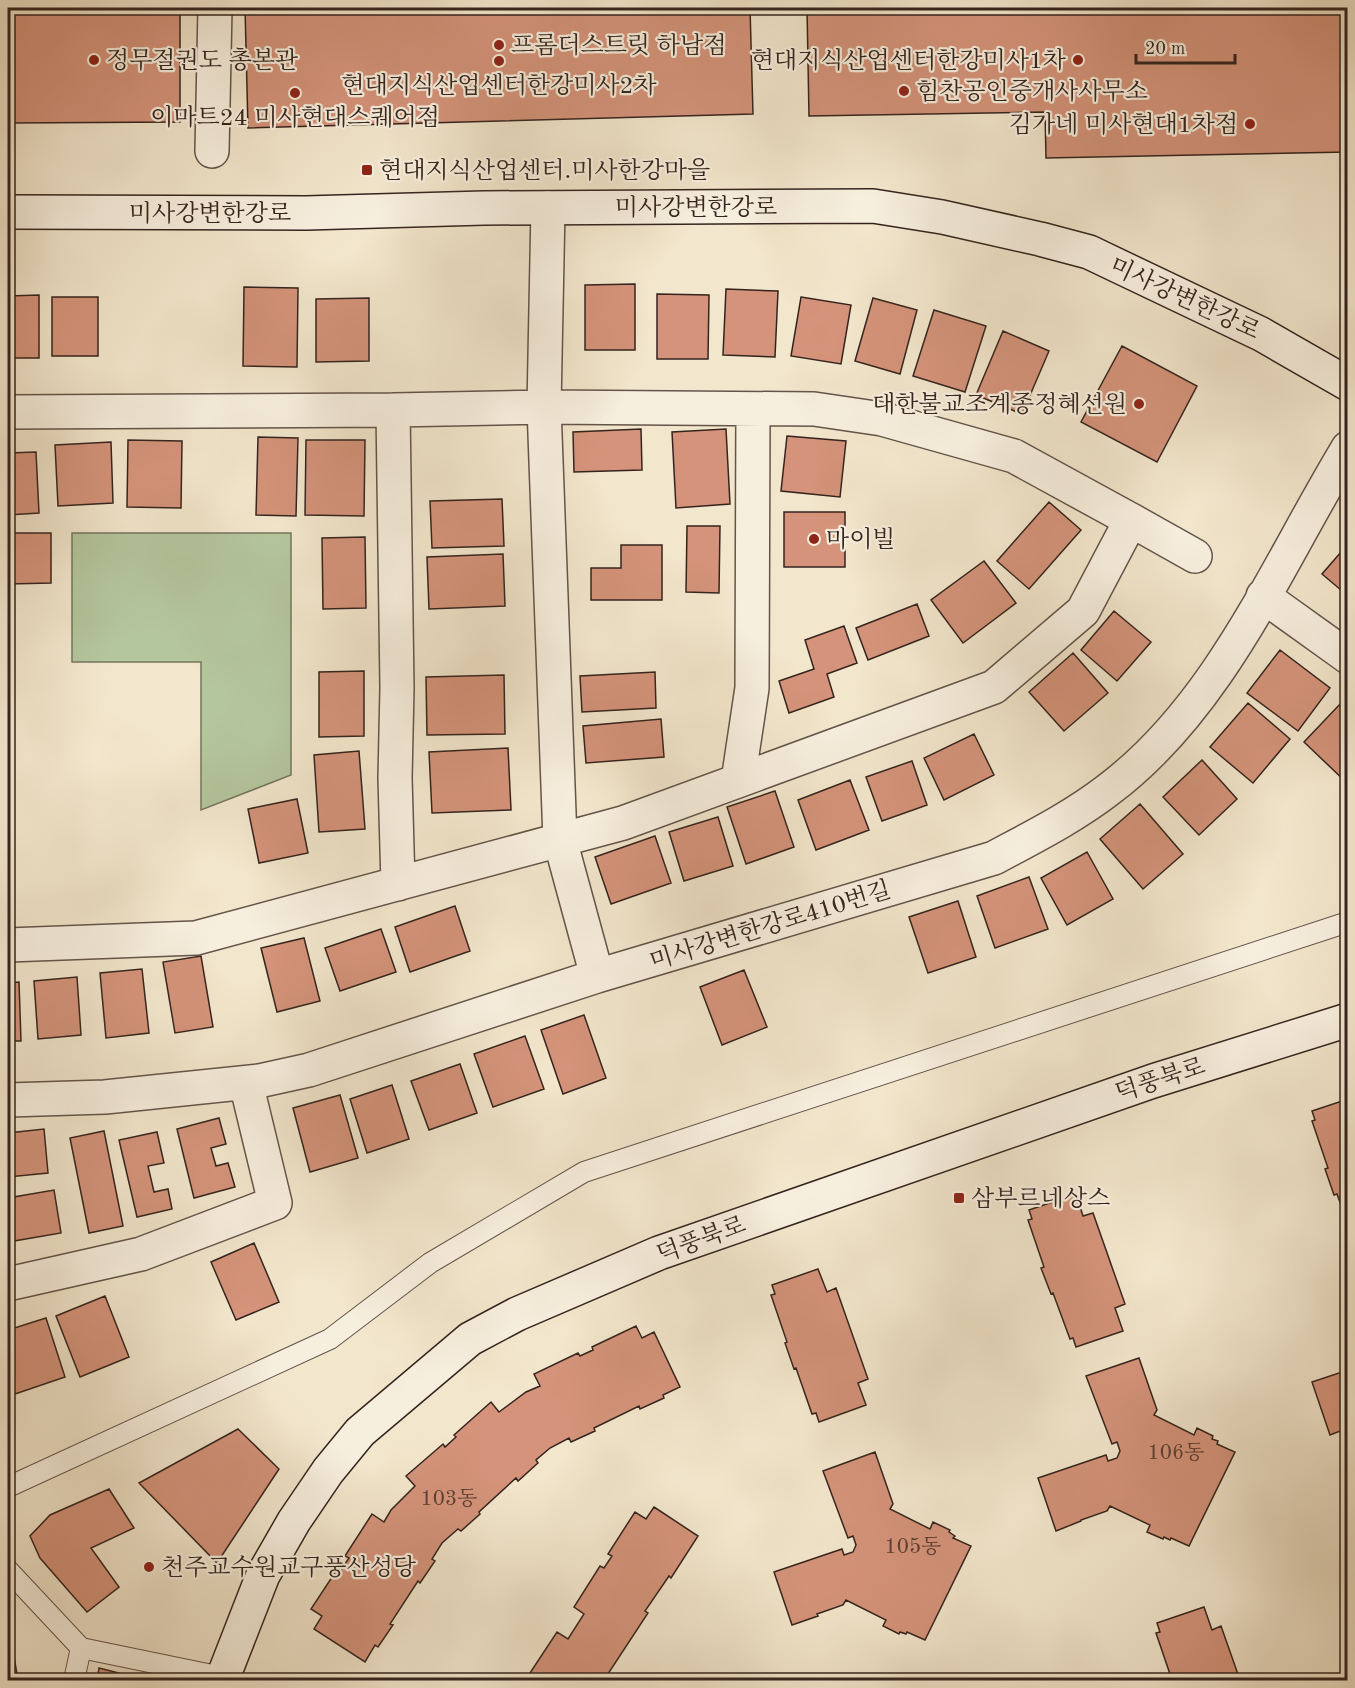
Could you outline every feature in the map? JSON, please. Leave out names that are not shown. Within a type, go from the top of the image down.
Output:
[{"type":"street","points":[[212,152],[215,8]]},
{"type":"street","name":"미사강변한강로","points":[[8,212],[306,213],[548,208],[873,206],[942,217],[1089,252],[1261,334],[1347,384]]},
{"type":"street","points":[[548,208],[544,406],[560,840],[597,976]]},
{"type":"street","points":[[8,412],[393,410],[544,406],[814,409],[882,419],[1014,456],[1195,556]]},
{"type":"street","points":[[738,781],[752,688],[753,409]]},
{"type":"street","points":[[393,410],[395,778],[398,884]]},
{"type":"street","name":"미사강변한강로410번길","points":[[8,1100],[105,1097],[246,1083],[309,1070],[597,976],[994,858],[1051,827],[1108,790],[1160,744],[1218,673],[1347,448]]},
{"type":"street","points":[[8,945],[196,938],[623,824],[994,687],[1083,611],[1131,520]]},
{"type":"street","points":[[1263,596],[1347,657]]},
{"type":"street","name":"덕풍북로","points":[[222,1679],[263,1575],[294,1521],[328,1471],[360,1432],[470,1339],[516,1314],[658,1253],[1153,1081],[1347,1020]]},
{"type":"street","points":[[8,1284],[141,1254],[275,1203],[246,1083]]},
{"type":"lane","points":[[8,1487],[330,1339],[430,1263],[584,1172],[1347,922]]},
{"type":"lane","points":[[8,1570],[81,1648],[222,1679]]},
{"type":"lane","points":[[74,1680],[81,1648]]},
{"type":"green space","points":[[72,533],[291,533],[291,775],[201,810],[201,662],[72,662]]},
{"type":"building","points":[[8,8],[180,8],[180,122],[8,123]]},
{"type":"building","name":"현대지식산업센터한강미사2차","points":[[245,8],[750,8],[753,114],[248,128]]},
{"type":"building","name":"현대지식산업센터한강미사1차","points":[[807,8],[1348,8],[1348,152],[1046,158],[1045,112],[809,116]]},
{"type":"building","points":[[635,284],[635,350],[585,350],[585,285]]},
{"type":"building","points":[[244,287],[298,288],[297,367],[243,366]]},
{"type":"building","points":[[726,289],[778,291],[775,357],[723,355]]},
{"type":"building","points":[[657,294],[709,295],[708,359],[657,359]]},
{"type":"building","points":[[39,295],[39,358],[8,358],[8,296]]},
{"type":"building","points":[[52,297],[98,297],[98,356],[52,356]]},
{"type":"building","points":[[801,297],[851,305],[841,364],[791,356]]},
{"type":"building","points":[[369,298],[369,361],[316,362],[316,299]]},
{"type":"building","points":[[873,298],[917,310],[900,374],[855,361]]},
{"type":"building","points":[[934,310],[986,326],[965,392],[913,376]]},
{"type":"building","points":[[1003,331],[1049,351],[1022,414],[976,395]]},
{"type":"building","name":"대한불교조계종정혜선원","points":[[1122,346],[1197,386],[1157,462],[1081,422]]},
{"type":"building","points":[[641,429],[642,470],[574,472],[573,432]]},
{"type":"building","points":[[726,429],[730,504],[676,508],[672,432]]},
{"type":"building","points":[[787,436],[846,441],[840,497],[781,491]]},
{"type":"building","points":[[258,437],[298,438],[296,516],[256,515]]},
{"type":"building","points":[[128,440],[182,441],[181,508],[127,507]]},
{"type":"building","points":[[306,440],[365,440],[364,516],[305,515]]},
{"type":"building","points":[[111,442],[113,503],[58,506],[55,445]]},
{"type":"building","points":[[36,452],[39,513],[8,515],[8,453]]},
{"type":"building","points":[[502,499],[504,546],[432,548],[430,501]]},
{"type":"building","points":[[1049,502],[1081,530],[1029,589],[997,561]]},
{"type":"building","name":"마이빌","points":[[784,512],[845,512],[845,567],[784,567]]},
{"type":"building","points":[[687,526],[720,526],[719,593],[686,592]]},
{"type":"building","points":[[8,533],[51,533],[51,583],[8,584]]},
{"type":"building","points":[[365,537],[366,608],[323,609],[322,538]]},
{"type":"building","points":[[1348,544],[1348,596],[1322,574]]},
{"type":"building","points":[[621,545],[662,545],[662,600],[591,600],[591,568],[621,568]]},
{"type":"building","points":[[503,554],[505,606],[429,609],[427,557]]},
{"type":"building","points":[[984,561],[1016,603],[963,643],[931,600]]},
{"type":"building","points":[[917,604],[929,636],[868,660],[856,628]]},
{"type":"building","points":[[1114,611],[1151,642],[1117,681],[1081,650]]},
{"type":"building","points":[[844,626],[857,663],[827,674],[834,697],[789,713],[779,681],[814,669],[805,640]]},
{"type":"building","points":[[1280,650],[1330,688],[1298,731],[1247,693]]},
{"type":"building","points":[[1073,653],[1108,693],[1064,731],[1029,692]]},
{"type":"building","points":[[364,671],[364,736],[319,737],[319,672]]},
{"type":"building","points":[[655,672],[656,708],[582,712],[580,676]]},
{"type":"building","points":[[504,675],[505,734],[427,735],[426,677]]},
{"type":"building","points":[[1342,702],[1348,707],[1348,784],[1304,742]]},
{"type":"building","points":[[1248,703],[1290,739],[1253,783],[1210,747]]},
{"type":"building","points":[[661,719],[664,757],[586,763],[583,726]]},
{"type":"building","points":[[974,734],[994,775],[944,800],[924,758]]},
{"type":"building","points":[[508,748],[511,810],[432,813],[429,752]]},
{"type":"building","points":[[359,751],[365,829],[319,832],[314,755]]},
{"type":"building","points":[[1202,760],[1237,799],[1199,835],[1163,797]]},
{"type":"building","points":[[912,761],[927,805],[882,821],[866,777]]},
{"type":"building","points":[[850,780],[869,830],[816,850],[798,800]]},
{"type":"building","points":[[775,791],[794,847],[746,864],[727,807]]},
{"type":"building","points":[[297,799],[308,853],[259,863],[248,809]]},
{"type":"building","points":[[1140,804],[1183,854],[1143,889],[1100,839]]},
{"type":"building","points":[[718,817],[733,866],[684,881],[669,832]]},
{"type":"building","points":[[655,836],[671,883],[611,904],[595,857]]},
{"type":"building","points":[[1087,852],[1113,899],[1067,925],[1041,878]]},
{"type":"building","points":[[1029,877],[1048,929],[995,948],[977,896]]},
{"type":"building","points":[[958,901],[976,957],[928,973],[909,917]]},
{"type":"building","points":[[455,906],[470,951],[410,972],[395,927]]},
{"type":"building","points":[[381,929],[396,972],[340,991],[325,948]]},
{"type":"building","points":[[304,938],[320,1001],[277,1012],[261,948]]},
{"type":"building","points":[[201,956],[213,1027],[175,1033],[163,962]]},
{"type":"building","points":[[142,969],[149,1033],[106,1038],[100,973]]},
{"type":"building","points":[[744,970],[767,1027],[722,1045],[700,987]]},
{"type":"building","points":[[77,977],[81,1035],[38,1039],[34,981]]},
{"type":"building","points":[[19,982],[21,1041],[8,1041],[8,983]]},
{"type":"building","points":[[584,1015],[606,1078],[563,1094],[541,1030]]},
{"type":"building","points":[[525,1036],[544,1089],[493,1107],[474,1054]]},
{"type":"building","points":[[460,1064],[477,1113],[429,1130],[411,1081]]},
{"type":"building","points":[[392,1085],[409,1139],[367,1153],[350,1099]]},
{"type":"building","points":[[340,1095],[358,1158],[310,1172],[293,1108]]},
{"type":"building","points":[[1348,1099],[1348,1225],[1325,1169],[1328,1168],[1312,1121],[1315,1120],[1312,1111]]},
{"type":"building","points":[[219,1118],[226,1144],[211,1148],[216,1166],[228,1163],[235,1187],[194,1198],[177,1129]]},
{"type":"building","points":[[44,1129],[48,1173],[8,1177],[8,1133]]},
{"type":"building","points":[[104,1131],[123,1226],[89,1233],[70,1138]]},
{"type":"building","points":[[157,1132],[164,1163],[148,1166],[154,1192],[168,1189],[172,1209],[137,1217],[119,1140]]},
{"type":"building","points":[[54,1190],[61,1233],[8,1242],[8,1198]]},
{"type":"building","points":[[1076,1194],[1083,1216],[1093,1213],[1125,1304],[1115,1308],[1123,1331],[1076,1347],[1073,1338],[1070,1339],[1041,1268],[1044,1267],[1028,1220],[1032,1219],[1029,1210]]},
{"type":"building","points":[[254,1243],[279,1302],[236,1320],[211,1262]]},
{"type":"building","points":[[818,1269],[827,1292],[836,1288],[868,1379],[858,1383],[866,1405],[819,1422],[816,1413],[812,1414],[796,1368],[794,1369],[771,1295],[775,1294],[772,1285]]},
{"type":"building","points":[[105,1296],[129,1357],[80,1377],[56,1316]]},
{"type":"building","points":[[46,1318],[65,1377],[15,1394],[8,1369],[8,1330]]},
{"type":"building","points":[[636,1326],[642,1338],[654,1332],[680,1387],[663,1395],[664,1398],[640,1409],[639,1406],[594,1428],[595,1431],[571,1442],[569,1438],[550,1448],[536,1460],[538,1463],[518,1481],[516,1478],[461,1531],[458,1529],[442,1543],[432,1559],[435,1561],[420,1583],[418,1581],[390,1624],[393,1625],[378,1647],[375,1645],[365,1662],[314,1629],[322,1616],[311,1609],[338,1568],[341,1570],[349,1558],[345,1556],[372,1514],[384,1522],[391,1510],[415,1486],[406,1476],[443,1444],[445,1447],[456,1437],[454,1435],[491,1402],[499,1412],[526,1392],[540,1386],[534,1374],[578,1353],[580,1356],[593,1350],[592,1347]]},
{"type":"building","points":[[1139,1358],[1157,1410],[1154,1415],[1194,1435],[1197,1428],[1213,1436],[1212,1439],[1218,1441],[1217,1444],[1235,1452],[1189,1546],[1171,1538],[1170,1540],[1164,1537],[1163,1539],[1147,1532],[1150,1525],[1110,1506],[1107,1511],[1056,1531],[1038,1478],[1106,1455],[1108,1461],[1117,1458],[1120,1451],[1117,1442],[1112,1444],[1086,1376]]},
{"type":"building","points":[[1348,1370],[1348,1428],[1330,1435],[1312,1382]]},
{"type":"building","points":[[238,1429],[279,1469],[217,1563],[139,1483]]},
{"type":"building","points":[[875,1452],[893,1504],[890,1509],[930,1529],[933,1522],[950,1530],[949,1532],[955,1536],[953,1538],[971,1546],[925,1640],[907,1632],[899,1634],[883,1626],[886,1620],[846,1600],[843,1605],[792,1625],[774,1572],[842,1549],[844,1555],[853,1552],[856,1545],[853,1536],[848,1538],[823,1471]]},
{"type":"building","points":[[109,1489],[134,1528],[91,1548],[119,1587],[87,1612],[40,1558],[30,1536],[50,1515]]},
{"type":"building","points":[[654,1507],[698,1536],[671,1578],[669,1576],[645,1611],[648,1613],[604,1680],[531,1680],[534,1675],[530,1673],[557,1632],[568,1639],[584,1614],[574,1607],[600,1566],[604,1568],[612,1556],[608,1554],[635,1512],[646,1519]]},
{"type":"building","points":[[1204,1607],[1212,1630],[1221,1626],[1240,1680],[1172,1680],[1156,1633],[1160,1632],[1157,1623]]},
{"type":"building","points":[[13,1651],[18,1680],[8,1680],[8,1652]]},
{"type":"building","points":[[99,1668],[146,1680],[97,1680]]},
{"type":"place","name":"프롬더스트릿 하남점","points":[[499,45]]},
{"type":"place","name":"정무절권도 총본관","points":[[94,60]]},
{"type":"place","name":"현대지식산업센터한강미사1차","points":[[1078,60]]},
{"type":"place","name":"현대지식산업센터한강미사2차","points":[[499,61]]},
{"type":"place","name":"힘찬공인중개사사무소","points":[[904,91]]},
{"type":"place","name":"이마트24 미사현대스퀘어점","points":[[295,93]]},
{"type":"place","name":"김가네 미사현대1차점","points":[[1250,124]]},
{"type":"place","name":"현대지식산업센터.미사한강마을","points":[[367,170]]},
{"type":"place","name":"대한불교조계종정혜선원","points":[[1139,404]]},
{"type":"place","name":"마이빌","points":[[814,539]]},
{"type":"place","name":"삼부르네상스","points":[[959,1198]]},
{"type":"place","name":"천주교수원교구풍산성당","points":[[149,1567]]}]
